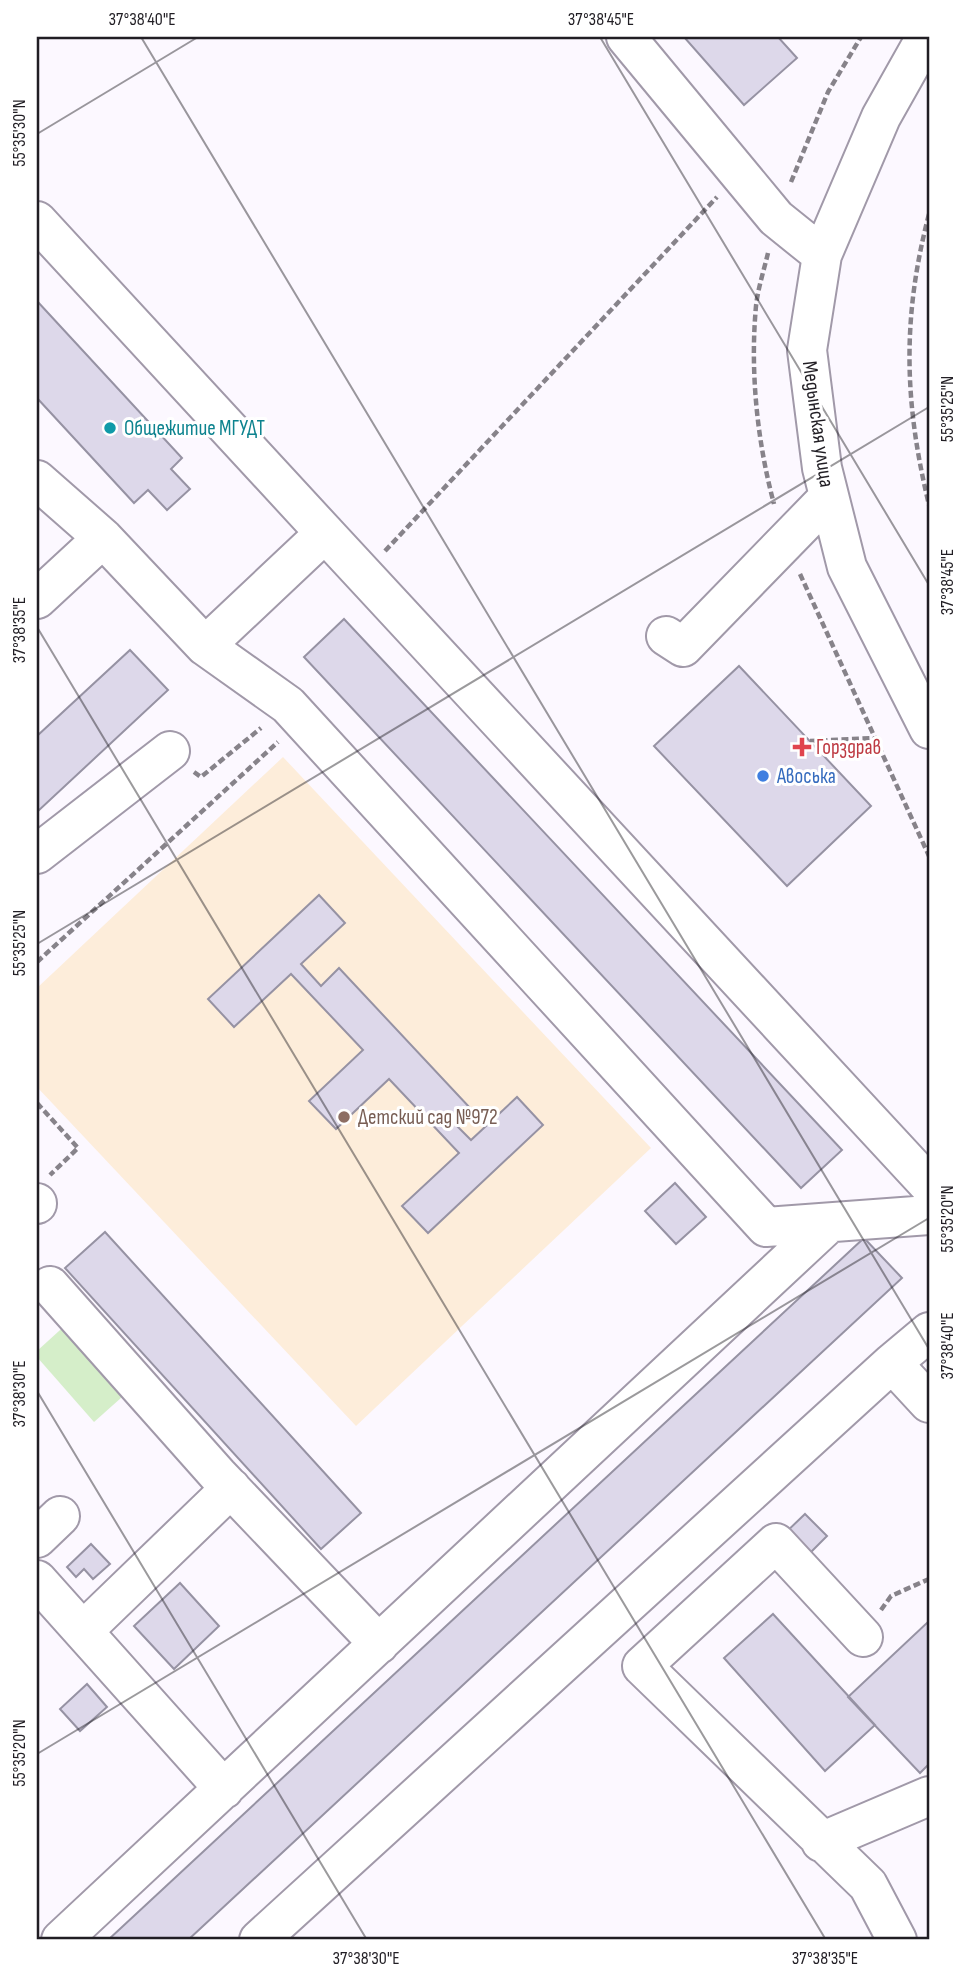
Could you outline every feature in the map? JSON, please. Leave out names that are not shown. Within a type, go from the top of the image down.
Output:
[{"type":"street","points":[[626,37],[776,218],[822,254]]},
{"type":"street","name":"Медынская улица","points":[[926,37],[881,117],[822,254],[807,350],[822,468],[847,566],[929,729]]},
{"type":"street","points":[[37,221],[929,1185]]},
{"type":"street","points":[[37,480],[103,538],[205,646],[295,712],[766,1227],[929,1215]]},
{"type":"street","points":[[666,636],[683,648],[829,497]]},
{"type":"street","points":[[205,646],[325,533]]},
{"type":"street","points":[[37,599],[103,538]]},
{"type":"street","points":[[37,854],[170,751]]},
{"type":"street","points":[[61,1940],[829,1223]]},
{"type":"street","points":[[50,1286],[231,1488],[379,1644]]},
{"type":"street","points":[[259,1940],[929,1332]]},
{"type":"street","points":[[892,1363],[929,1403]]},
{"type":"street","points":[[83,1631],[231,1488]]},
{"type":"street","points":[[863,1637],[776,1543],[642,1665],[868,1885],[897,1940]]},
{"type":"street","points":[[37,1580],[224,1789]]},
{"type":"street","points":[[821,1842],[929,1796]]},
{"type":"path","points":[[776,218],[828,92],[861,37]]},
{"type":"path","points":[[363,575],[739,174]]},
{"type":"path","points":[[929,214],[916,263],[907,346],[915,447],[929,505]]},
{"type":"path","points":[[170,751],[201,777],[295,712]]},
{"type":"path","points":[[37,962],[295,712]]},
{"type":"path","points":[[810,741],[876,738]]},
{"type":"path","points":[[37,1103],[78,1148],[39,1195]]},
{"type":"path","points":[[863,1637],[891,1596],[929,1579]]},
{"type":"shaded area","name":"Детский сад №972","points":[[283,757],[651,1148],[356,1426],[37,1087],[37,988]]},
{"type":"green space","points":[[70,1321],[131,1389],[94,1422],[37,1357],[37,1351]]},
{"type":"building","points":[[684,37],[778,37],[797,58],[744,105]]},
{"type":"building","name":"Общежитие МГУДТ","points":[[37,301],[182,458],[171,469],[190,489],[167,510],[148,490],[134,503],[37,398]]},
{"type":"building","points":[[344,619],[842,1150],[801,1188],[304,657]]},
{"type":"building","points":[[130,650],[168,690],[37,812],[37,736]]},
{"type":"building","name":"Авоська","points":[[739,666],[871,806],[787,886],[654,746]]},
{"type":"building","points":[[319,895],[345,923],[301,964],[321,986],[339,968],[471,1109],[455,1124],[471,1140],[517,1097],[543,1125],[428,1233],[402,1206],[459,1153],[389,1079],[336,1129],[309,1101],[363,1050],[291,974],[234,1027],[208,999]]},
{"type":"building","points":[[675,1183],[706,1217],[676,1244],[645,1211]]},
{"type":"building","points":[[105,1232],[361,1513],[321,1549],[65,1268]]},
{"type":"building","points":[[864,1238],[902,1278],[188,1940],[108,1940]]},
{"type":"building","points":[[805,1514],[827,1536],[804,1559],[782,1536]]},
{"type":"building","points":[[91,1544],[110,1564],[93,1579],[84,1569],[76,1577],[67,1567]]},
{"type":"building","points":[[180,1583],[219,1626],[174,1669],[134,1626]]},
{"type":"building","points":[[773,1614],[875,1725],[825,1771],[724,1658]]},
{"type":"building","points":[[929,1621],[929,1764],[920,1773],[848,1697]]},
{"type":"building","points":[[87,1684],[107,1707],[80,1731],[60,1709]]},
{"type":"place","name":"Общежитие МГУДТ","points":[[110,428]]},
{"type":"place","name":"Горздрав","points":[[802,747]]},
{"type":"place","name":"Авоська","points":[[763,776]]},
{"type":"place","name":"Детский сад №972","points":[[344,1117]]}]
